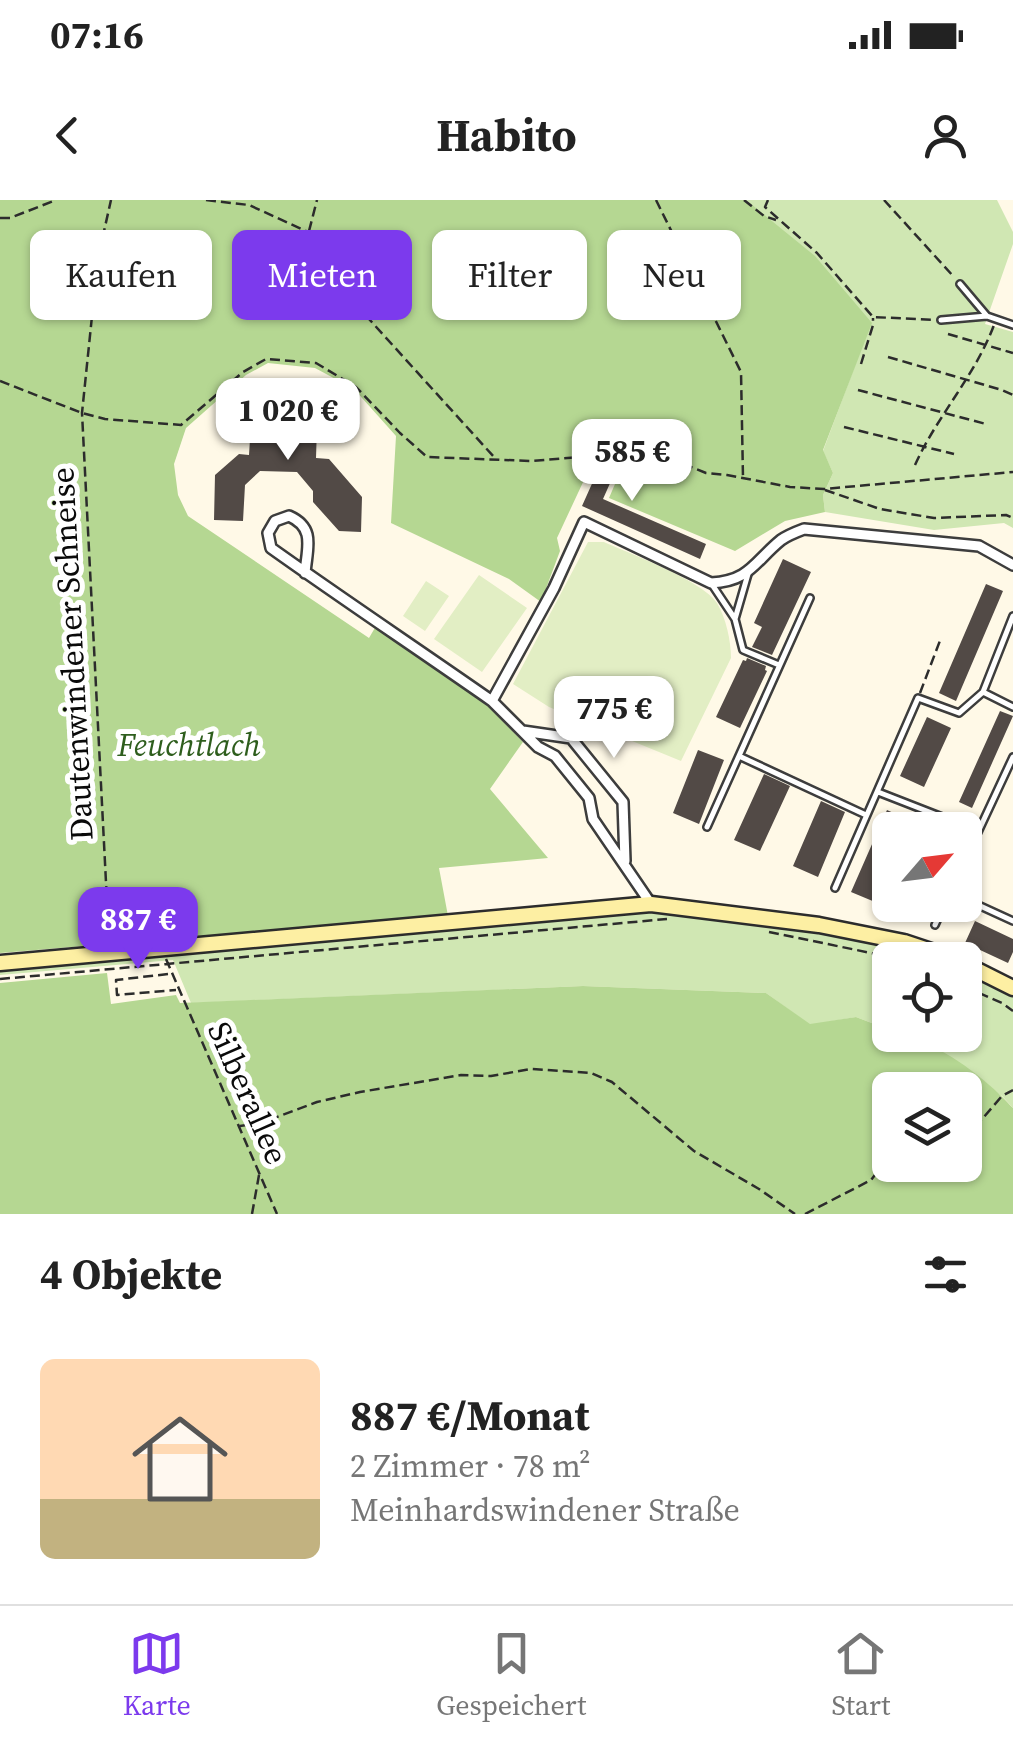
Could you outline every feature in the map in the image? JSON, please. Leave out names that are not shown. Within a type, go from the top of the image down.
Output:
[{"type":"street","points":[[305,572],[309,535],[301,522],[289,516],[275,521],[268,533],[271,548],[305,572],[492,702],[538,747],[555,756],[589,798],[594,820],[651,904]]},
{"type":"street","points":[[492,702],[554,588],[584,522],[711,583],[729,582],[749,572],[784,537],[804,529],[980,546],[1013,564]]},
{"type":"street","points":[[520,730],[571,738],[622,802],[625,864]]},
{"type":"street","points":[[0,963],[651,904],[820,925],[904,942]]},
{"type":"street","points":[[982,972],[1013,988]]},
{"type":"lane","points":[[960,284],[987,316]]},
{"type":"lane","points":[[941,320],[987,316],[1013,325]]},
{"type":"lane","points":[[735,619],[749,572]]},
{"type":"lane","points":[[711,583],[735,619],[742,650],[779,666]]},
{"type":"lane","points":[[707,827],[810,598]]},
{"type":"lane","points":[[836,888],[918,698],[958,712],[982,692],[1013,616]]},
{"type":"lane","points":[[982,692],[1013,707]]},
{"type":"lane","points":[[739,756],[866,815]]},
{"type":"lane","points":[[982,823],[1013,757]]},
{"type":"lane","points":[[878,792],[928,812]]},
{"type":"lane","points":[[982,906],[1013,920]]},
{"type":"path","points":[[0,218],[10,218],[56,200]]},
{"type":"path","name":"Dautenwindener Schneise","points":[[110,200],[98,258],[82,413],[110,952]]},
{"type":"path","points":[[206,200],[248,206],[303,230]]},
{"type":"path","points":[[308,230],[316,200]]},
{"type":"path","points":[[656,200],[741,372],[743,478]]},
{"type":"path","points":[[744,200],[764,216],[780,221]]},
{"type":"path","points":[[768,200],[765,207],[817,253],[873,317],[874,326],[861,364]]},
{"type":"path","points":[[887,201],[960,284]]},
{"type":"path","points":[[873,317],[941,320]]},
{"type":"path","points":[[915,466],[986,346],[996,319]]},
{"type":"path","points":[[370,320],[495,458]]},
{"type":"path","points":[[948,334],[1013,353]]},
{"type":"path","points":[[888,357],[1013,396]]},
{"type":"path","points":[[0,382],[105,419],[181,425],[243,372],[266,359],[316,363],[356,387],[427,457],[532,461],[580,457],[589,454],[613,424],[626,422],[661,438],[682,463],[706,473],[790,487],[824,489],[1013,472]]},
{"type":"path","points":[[858,390],[986,424]]},
{"type":"path","points":[[844,427],[954,454]]},
{"type":"path","points":[[824,489],[880,509],[934,518],[1013,518]]},
{"type":"path","points":[[918,698],[940,638]]},
{"type":"path","points":[[0,979],[671,919]]},
{"type":"path","points":[[755,929],[872,953]]},
{"type":"path","name":"Silberallee","points":[[163,948],[167,966],[277,1214]]},
{"type":"path","points":[[171,974],[116,980],[117,995],[178,990]]},
{"type":"path","points":[[982,994],[1013,1012]]},
{"type":"path","points":[[240,1126],[261,1124],[346,1095],[461,1075],[490,1076],[530,1069],[591,1073],[612,1082],[694,1151],[795,1214]]},
{"type":"path","points":[[982,1119],[1002,1096],[1013,1090]]},
{"type":"path","points":[[252,1214],[260,1174]]},
{"type":"path","points":[[805,1214],[872,1179]]},
{"type":"green space","name":"Feuchtlach","points":[[0,200],[746,200],[815,256],[872,323],[823,450],[833,473],[823,495],[825,512],[785,521],[735,551],[609,498],[639,428],[617,425],[605,435],[557,538],[560,551],[541,602],[509,579],[391,523],[396,436],[354,389],[315,368],[268,363],[246,375],[186,428],[174,464],[178,495],[188,516],[369,638],[376,626],[484,702],[523,742],[490,789],[548,858],[439,868],[448,916],[0,953]]},
{"type":"green space","points":[[746,200],[997,200],[1013,232],[1013,244],[985,324],[1013,332],[1013,528],[1004,523],[934,530],[825,512],[823,495],[833,473],[823,451],[871,323]]},
{"type":"green space","points":[[588,542],[604,542],[682,577],[709,595],[723,616],[731,658],[681,761],[549,707],[513,684]]},
{"type":"green space","points":[[479,575],[527,608],[482,672],[434,639]]},
{"type":"green space","points":[[426,581],[449,596],[425,631],[403,616]]},
{"type":"green space","points":[[654,909],[764,920],[886,942],[872,942],[872,1023],[856,1017],[810,1025],[766,993],[583,986],[191,1003],[173,960],[0,975],[0,968]]},
{"type":"green space","points":[[107,973],[111,1004],[176,995],[180,1003],[583,986],[766,993],[810,1024],[856,1017],[872,1023],[872,1052],[943,1052],[972,1072],[872,1072],[872,1182],[982,1182],[982,1079],[1013,1108],[1013,1214],[0,1214],[0,983]]},
{"type":"green space","points":[[982,980],[1013,997],[1013,1108],[982,1084],[982,1072],[963,1072],[930,1052],[982,1052]]},
{"type":"building","points":[[253,391],[266,391],[265,399],[304,402],[305,394],[318,395],[316,458],[329,459],[362,497],[361,532],[339,531],[313,502],[313,491],[297,472],[260,471],[245,485],[243,521],[214,520],[215,475],[239,454],[249,455]]},
{"type":"building","points":[[616,430],[631,436],[603,499],[706,544],[700,559],[582,506]]},
{"type":"building","points":[[783,559],[811,572],[772,655],[752,647],[762,627],[754,623]]},
{"type":"building","points":[[986,584],[1003,591],[956,701],[939,693]]},
{"type":"building","points":[[747,658],[766,666],[767,671],[740,728],[716,717]]},
{"type":"building","points":[[1000,711],[1013,716],[972,808],[959,802]]},
{"type":"building","points":[[927,717],[951,728],[924,787],[900,776]]},
{"type":"building","points":[[698,750],[724,760],[699,824],[673,813]]},
{"type":"building","points":[[764,774],[790,786],[760,851],[734,840]]},
{"type":"building","points":[[821,801],[845,812],[818,877],[793,866]]},
{"type":"building","points":[[872,844],[872,901],[851,892]]},
{"type":"building","points":[[977,922],[1013,939],[1013,952],[1008,963],[982,951],[982,942],[965,942]]}]
